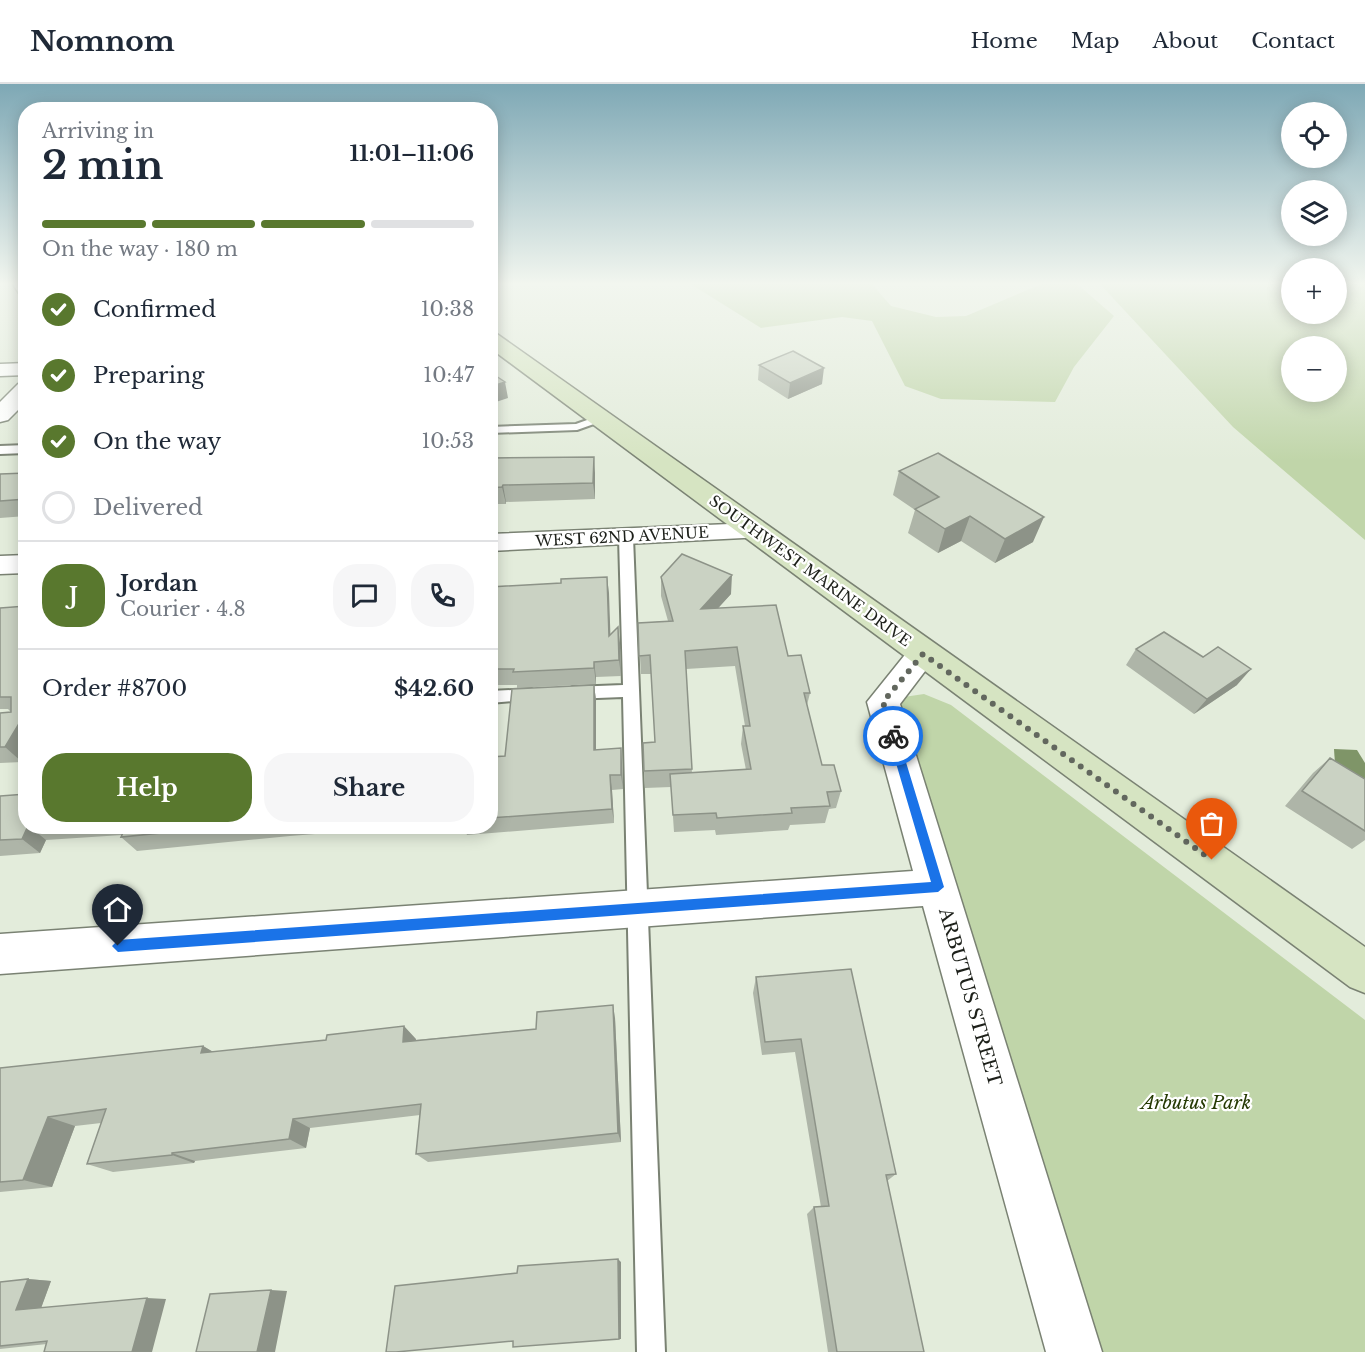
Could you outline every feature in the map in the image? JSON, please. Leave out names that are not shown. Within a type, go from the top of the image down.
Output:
[{"type":"main road","name":"SOUTHWEST MARINE DRIVE","points":[[498,344],[923,654],[1365,972]]},
{"type":"street","points":[[0,370],[18,369]]},
{"type":"street","points":[[0,415],[18,397]]},
{"type":"street","name":"WEST 62ND AVENUE","points":[[498,543],[754,531]]},
{"type":"street","points":[[0,565],[18,564]]},
{"type":"street","name":"ARBUTUS STREET","points":[[923,654],[883,702],[1074,1352]]},
{"type":"street","points":[[0,954],[938,887]]},
{"type":"lane","points":[[498,430],[577,427],[601,418]]},
{"type":"lane","points":[[0,450],[18,449]]},
{"type":"lane","points":[[626,537],[651,1352]]},
{"type":"lane","points":[[498,698],[629,691]]},
{"type":"green space","points":[[883,342],[1093,342],[1074,367],[1055,402],[941,399],[905,386]]},
{"type":"green space","points":[[1154,342],[1281,342],[1281,402],[1347,402],[1347,342],[1365,342],[1365,540],[1233,427]]},
{"type":"green space","name":"Arbutus Park","points":[[924,694],[951,705],[1365,1020],[1365,1352],[1097,1352],[899,711],[904,697]]},
{"type":"shaded area","points":[[1334,749],[1357,750],[1365,763],[1365,792],[1335,764]]},
{"type":"building","points":[[793,351],[824,368],[790,383],[759,365]]},
{"type":"building","points":[[498,377],[505,382],[498,384]]},
{"type":"building","points":[[938,453],[1044,517],[1005,539],[970,516],[945,529],[915,509],[939,497],[899,471]]},
{"type":"building","points":[[594,457],[593,483],[503,485],[498,487],[498,458]]},
{"type":"building","points":[[18,473],[18,500],[0,501],[0,474]]},
{"type":"building","points":[[682,554],[732,575],[701,609],[776,605],[788,656],[801,655],[810,693],[804,693],[822,765],[834,765],[841,791],[827,792],[830,806],[791,808],[792,813],[717,818],[716,813],[673,815],[670,774],[751,769],[743,726],[750,726],[737,647],[685,651],[692,769],[644,771],[643,743],[655,742],[650,655],[639,656],[638,623],[673,621],[661,577]]},
{"type":"building","points":[[607,577],[609,636],[618,627],[619,660],[594,662],[594,668],[513,672],[514,669],[498,669],[498,587],[561,583],[561,579]]},
{"type":"building","points":[[18,607],[18,725],[5,747],[0,747],[0,713],[11,712],[11,697],[0,697],[0,608]]},
{"type":"building","points":[[1164,632],[1203,657],[1218,647],[1251,669],[1207,699],[1136,649]]},
{"type":"building","points":[[594,685],[594,750],[621,748],[621,775],[610,775],[612,809],[498,817],[498,756],[505,756],[512,689]]},
{"type":"building","points":[[1330,758],[1365,779],[1365,831],[1302,791]]},
{"type":"building","points":[[18,795],[18,834],[24,834],[22,839],[0,840],[0,796]]},
{"type":"building","points":[[122,834],[151,834],[121,837]]},
{"type":"building","points":[[851,969],[896,1174],[886,1175],[924,1352],[837,1352],[814,1207],[829,1206],[801,1039],[765,1042],[756,977]]},
{"type":"building","points":[[613,1005],[618,1133],[416,1154],[421,1104],[293,1119],[289,1139],[87,1164],[106,1109],[48,1117],[23,1180],[0,1182],[0,1068],[203,1046],[201,1053],[326,1040],[327,1035],[404,1026],[403,1042],[536,1029],[537,1012]]},
{"type":"building","points":[[618,1259],[619,1339],[513,1347],[513,1341],[386,1352],[395,1286],[517,1273],[518,1266]]},
{"type":"building","points":[[28,1279],[16,1310],[147,1298],[132,1352],[44,1352],[47,1341],[0,1346],[0,1282]]},
{"type":"building","points":[[271,1290],[257,1352],[196,1352],[210,1294]]},
{"type":"way so far","points":[[893,736],[883,702],[923,654],[1212,860]]},
{"type":"route","points":[[118,946],[938,887],[893,736]]}]
